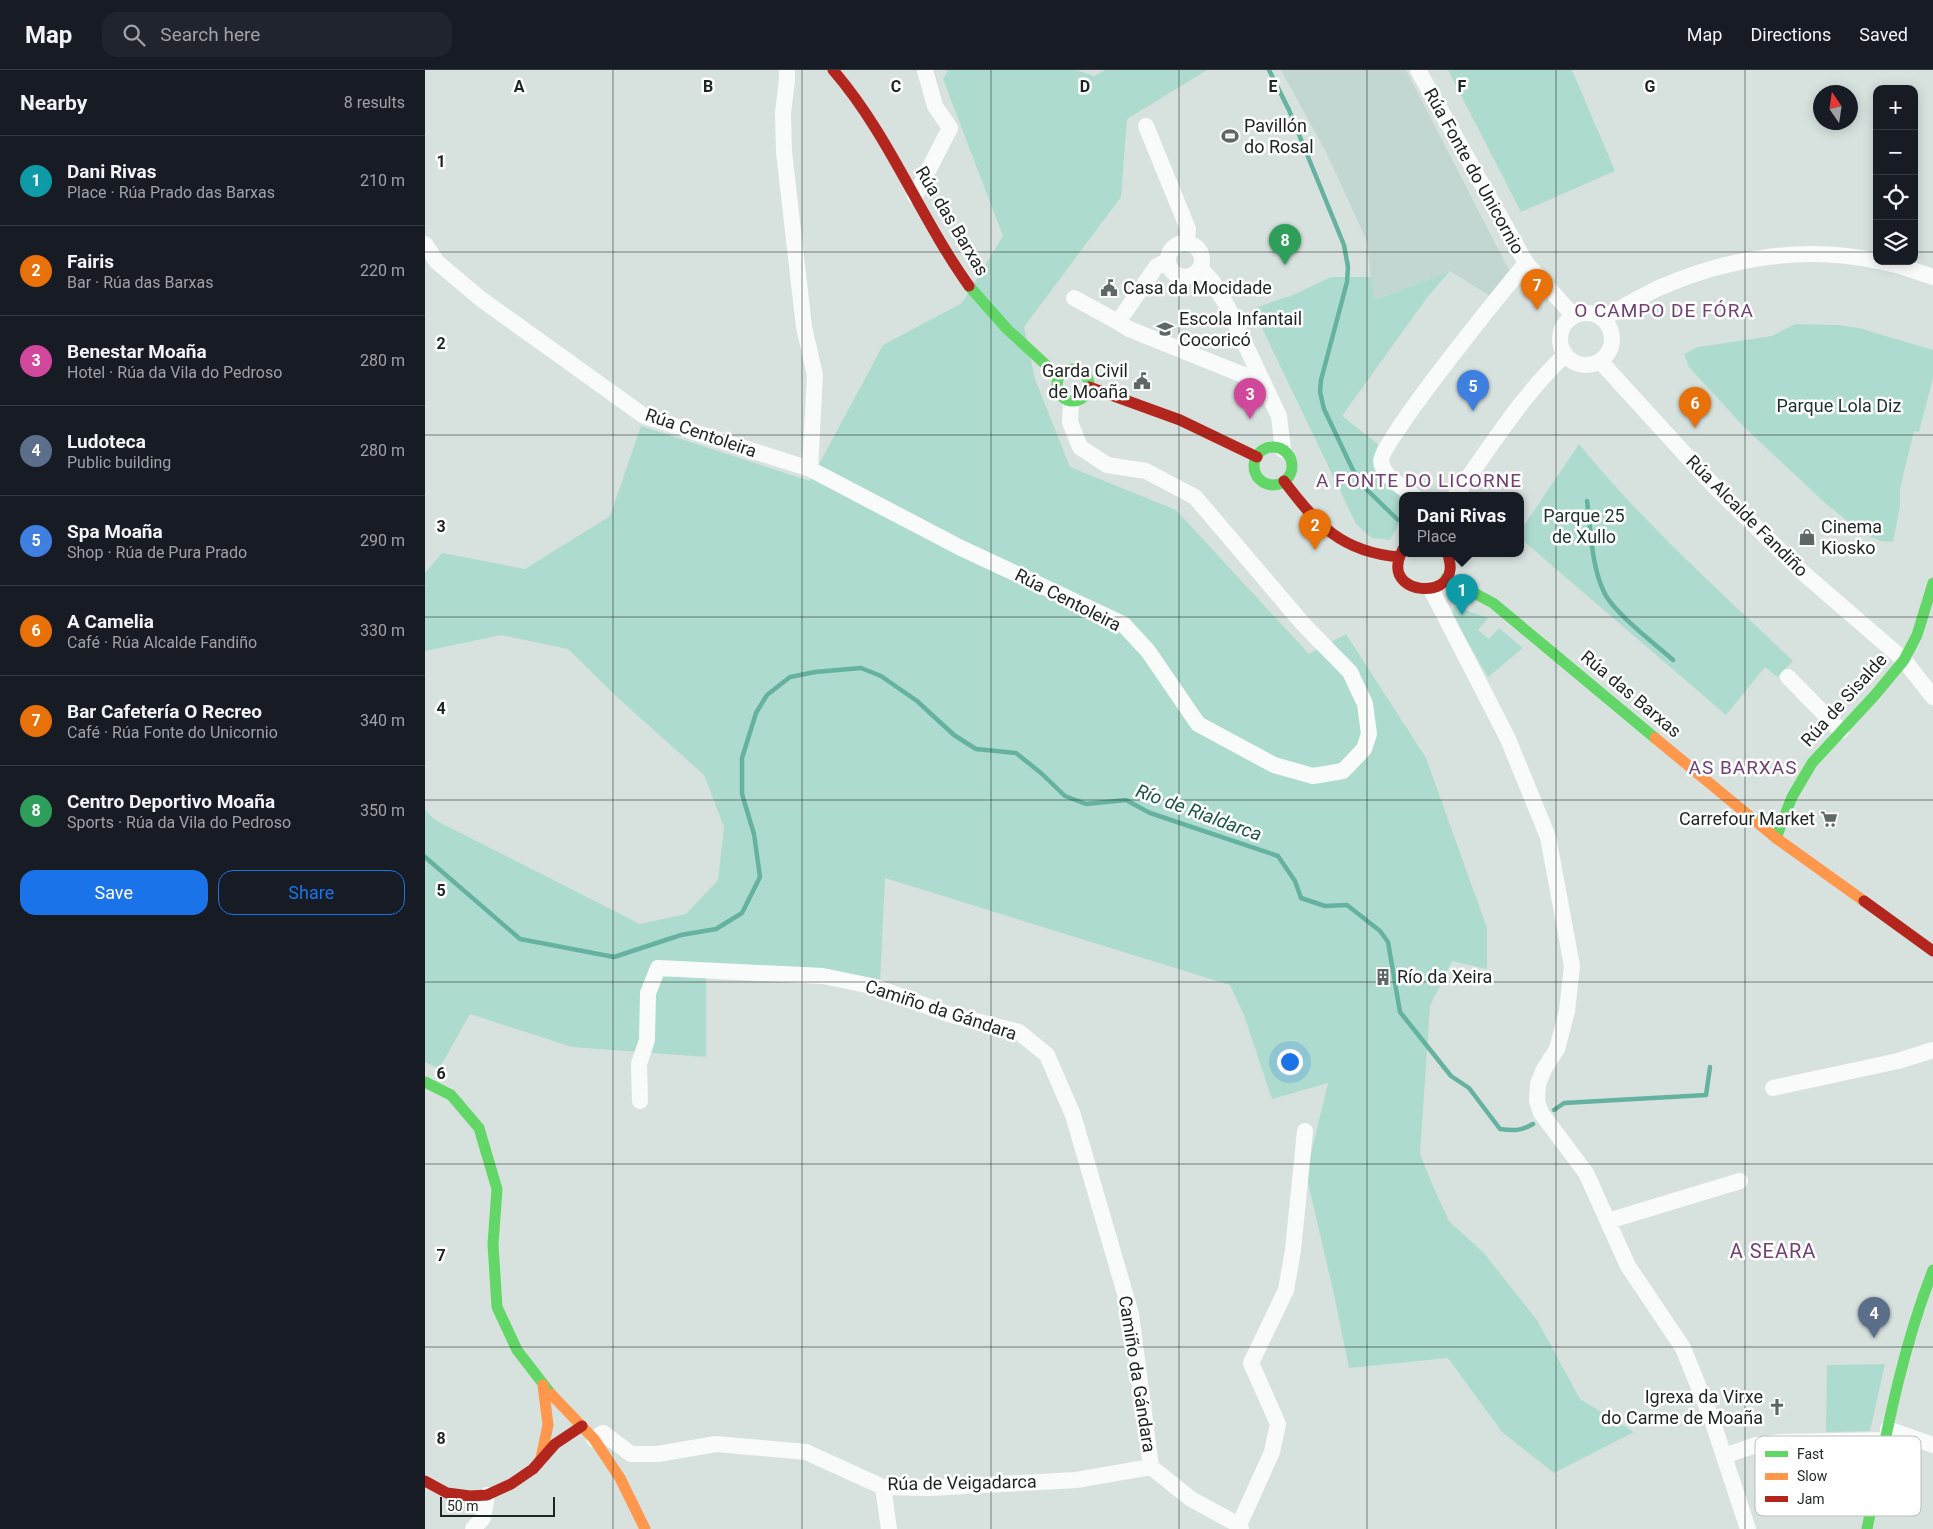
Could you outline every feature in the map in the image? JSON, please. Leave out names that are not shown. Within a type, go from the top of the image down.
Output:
[{"type":"street","points":[[787,70],[783,113],[784,152],[805,327],[815,375],[810,469]]},
{"type":"street","name":"Rúa das Barxas","points":[[833,70],[846,83],[878,130],[944,248],[976,296],[1001,324],[1058,376]]},
{"type":"street","points":[[915,196],[950,128],[935,106],[925,70]]},
{"type":"street","name":"Rúa Fonte do Unicornio","points":[[1418,70],[1526,263],[1573,315]]},
{"type":"street","points":[[1146,126],[1188,229],[1187,244]]},
{"type":"street","name":"Rúa Centoleira","points":[[425,244],[437,262],[481,299],[643,416],[810,469],[959,547],[1123,624],[1148,651],[1198,724],[1274,765],[1313,776],[1343,771],[1364,749],[1369,734],[1365,704],[1350,672],[1304,625],[1195,497],[1146,471],[1107,465],[1080,447],[1070,422],[1071,401]]},
{"type":"street","points":[[1187,244],[1192,245],[1200,252],[1202,258],[1200,268],[1192,276],[1181,277],[1172,271],[1168,260],[1169,255],[1176,246],[1187,244]]},
{"type":"street","points":[[1603,318],[1659,288],[1697,273],[1730,264],[1788,255],[1841,255],[1873,260]]},
{"type":"street","points":[[1118,322],[1156,267],[1168,260]]},
{"type":"street","points":[[1409,492],[1383,471],[1381,458],[1387,446],[1459,347],[1526,263]]},
{"type":"street","points":[[1896,265],[1933,277]]},
{"type":"street","points":[[1200,268],[1213,282],[1228,308],[1279,416],[1283,450]]},
{"type":"street","points":[[1074,298],[1129,328],[1246,376]]},
{"type":"street","points":[[1589,312],[1603,318],[1612,332],[1613,340],[1611,348],[1600,361],[1585,365],[1578,364],[1565,355],[1561,348],[1560,333],[1563,326],[1573,315],[1589,312]]},
{"type":"street","points":[[1458,492],[1529,392],[1565,355]]},
{"type":"street","name":"Rúa Alcalde Fandiño","points":[[1600,361],[1697,469],[1801,570],[1904,660],[1933,697]]},
{"type":"street","points":[[1074,368],[1083,371],[1088,378],[1089,387],[1086,395],[1079,400],[1071,401],[1061,397],[1056,387],[1058,376],[1065,370],[1074,368]]},
{"type":"street","points":[[1089,387],[1180,420],[1257,457]]},
{"type":"street","points":[[1277,448],[1283,450],[1292,465],[1288,477],[1284,481],[1273,485],[1262,482],[1255,473],[1254,468],[1257,457],[1265,449],[1277,448]]},
{"type":"street","points":[[1284,481],[1303,508],[1333,536],[1353,547],[1381,557],[1399,553]]},
{"type":"street","points":[[1400,557],[1398,566],[1400,575],[1405,583],[1413,588],[1422,590],[1437,587],[1446,578],[1450,569],[1448,557]]},
{"type":"street","name":"Rúa das Barxas","points":[[1446,578],[1493,603],[1776,838],[1933,951]]},
{"type":"street","name":"Rúa de Sisalde","points":[[1776,838],[1792,797],[1812,763],[1875,695],[1904,660],[1930,607],[1933,583]]},
{"type":"street","points":[[1431,589],[1508,739],[1548,837],[1571,966],[1567,1011],[1557,1049],[1538,1084],[1537,1101],[1541,1113],[1586,1173],[1628,1266],[1683,1348],[1712,1420],[1748,1529]]},
{"type":"street","points":[[1788,677],[1841,731]]},
{"type":"street","name":"Camiño da Gándara","points":[[640,1100],[639,1064],[647,1040],[648,993],[658,968],[823,976],[876,987],[948,1014],[1019,1032],[1047,1055],[1073,1114],[1131,1314],[1151,1467]]},
{"type":"street","points":[[1773,1088],[1898,1062],[1933,1050]]},
{"type":"street","points":[[425,1082],[451,1094],[479,1128],[497,1189],[493,1244],[497,1307],[517,1350],[543,1385],[594,1439],[620,1478],[645,1529]]},
{"type":"street","points":[[1151,1467],[1191,1499],[1240,1527],[1272,1452],[1278,1424],[1251,1363],[1286,1290],[1293,1250],[1305,1131]]},
{"type":"street","points":[[1608,1221],[1740,1181]]},
{"type":"street","points":[[1887,1435],[1921,1299],[1933,1270]]},
{"type":"street","points":[[541,1458],[551,1422],[543,1385]]},
{"type":"street","points":[[551,1422],[566,1408]]},
{"type":"street","points":[[551,1422],[566,1435]]},
{"type":"street","points":[[425,1481],[447,1493],[470,1496],[487,1495],[511,1484],[533,1469],[555,1444],[582,1426]]},
{"type":"street","name":"Rúa de Veigadarca","points":[[594,1439],[603,1433],[631,1454],[658,1454],[717,1444],[806,1452],[883,1487],[928,1488],[1076,1480],[1151,1467]]},
{"type":"street","points":[[1872,1436],[1892,1436]]},
{"type":"street","points":[[1724,1456],[1755,1445]]},
{"type":"street","points":[[883,1487],[889,1529]]},
{"type":"street","points":[[473,1529],[483,1518],[487,1495]]},
{"type":"street","points":[[1867,1529],[1870,1516]]},
{"type":"shaded area","points":[[1281,70],[1406,70],[1511,274],[1493,298],[1450,271],[1373,300],[1367,241],[1326,152]]},
{"type":"green space","points":[[948,70],[1076,70],[1094,76],[1105,70],[1207,70],[1127,119],[1121,197],[1024,327],[1035,379],[1070,467],[1176,510],[1309,654],[1346,634],[1426,758],[1487,928],[1487,969],[1452,961],[1430,1006],[1420,1154],[1449,1221],[1483,1252],[1537,1320],[1580,1399],[1634,1432],[1554,1473],[1502,1432],[1448,1358],[1349,1368],[1306,1174],[1328,1083],[1272,1099],[1244,1015],[1230,985],[885,878],[880,984],[706,973],[706,1057],[572,1047],[470,1014],[439,1069],[425,1062],[425,810],[435,820],[640,924],[686,914],[718,880],[724,827],[704,775],[618,698],[568,649],[501,635],[425,651],[425,573],[442,553],[525,569],[610,516],[641,426],[810,481],[883,345],[962,303],[1003,236],[943,79]]},
{"type":"green space","points":[[1448,70],[1572,70],[1615,171],[1521,212]]},
{"type":"green space","points":[[1450,271],[1426,299],[1342,416],[1378,444],[1373,467],[1399,492],[1399,524],[1390,540],[1372,538],[1356,524],[1253,309],[1289,297],[1331,277],[1371,277],[1374,300]]},
{"type":"green space","name":"Parque Lola Diz","points":[[1795,324],[1838,325],[1859,328],[1933,350],[1933,378],[1919,432],[1914,431],[1900,490],[1900,506],[1893,542],[1881,541],[1865,535],[1825,503],[1743,426],[1689,367],[1684,354],[1698,347],[1772,336]]},
{"type":"green space","name":"Parque 25 de Xullo","points":[[1579,444],[1655,529],[1793,661],[1777,677],[1765,667],[1726,715],[1524,542],[1524,526]]},
{"type":"green space","points":[[1454,606],[1488,618],[1478,630],[1489,639],[1499,628],[1523,648],[1488,677],[1452,615]]},
{"type":"green space","points":[[1885,1364],[1870,1431],[1826,1432],[1827,1365]]},
{"type":"waterway","points":[[1269,70],[1289,110],[1344,245],[1348,267],[1347,282],[1321,380],[1320,392],[1324,409],[1360,483],[1398,520]]},
{"type":"waterway","points":[[1587,501],[1596,570],[1604,592],[1625,618],[1673,660]]},
{"type":"waterway","name":"Río de Rialdarca","points":[[425,857],[520,939],[614,957],[681,935],[716,929],[742,913],[760,877],[754,834],[742,794],[742,758],[756,713],[767,695],[790,677],[815,672],[861,668],[881,676],[917,701],[954,735],[976,749],[1016,753],[1065,796],[1086,804],[1126,800],[1150,813],[1278,856],[1295,881],[1301,898],[1325,906],[1347,905],[1380,931],[1388,942],[1400,1012],[1451,1076],[1469,1088],[1500,1129],[1517,1130],[1533,1124]]},
{"type":"waterway","name":"Río de Rialdarca","points":[[1554,1110],[1564,1103],[1706,1095],[1710,1067]]},
{"type":"traffic: fast","points":[[969,286],[1007,329],[1058,376]]},
{"type":"traffic: fast","points":[[1073,369],[1085,373],[1089,385],[1085,397],[1073,401],[1061,397],[1057,385],[1061,373],[1073,369]]},
{"type":"traffic: fast","points":[[1273,447],[1286,453],[1292,466],[1286,479],[1273,485],[1260,479],[1254,466],[1260,453],[1273,447]]},
{"type":"traffic: fast","points":[[1446,578],[1493,603],[1655,738]]},
{"type":"traffic: fast","points":[[1776,838],[1792,797],[1812,763],[1875,695],[1904,660],[1917,635],[1933,583]]},
{"type":"traffic: fast","points":[[425,1082],[451,1095],[479,1128],[497,1189],[493,1244],[497,1307],[517,1350],[551,1394]]},
{"type":"traffic: fast","points":[[1886,1436],[1911,1334],[1933,1270]]},
{"type":"traffic: fast","points":[[1867,1529],[1870,1516]]},
{"type":"traffic: slow","points":[[1655,738],[1776,838],[1864,901]]},
{"type":"traffic: slow","points":[[541,1458],[548,1425],[543,1385]]},
{"type":"traffic: slow","points":[[551,1394],[594,1439],[620,1478],[645,1529]]},
{"type":"traffic: jam","points":[[833,70],[871,122],[951,259],[969,286]]},
{"type":"traffic: jam","points":[[1089,387],[1180,420],[1257,457]]},
{"type":"traffic: jam","points":[[1284,481],[1308,511],[1333,534],[1362,549],[1399,557]]},
{"type":"traffic: jam","points":[[1400,557],[1399,574],[1404,581],[1412,586],[1421,588],[1431,588],[1440,585],[1447,579],[1450,568],[1449,557]]},
{"type":"traffic: jam","points":[[1864,901],[1933,951]]},
{"type":"traffic: jam","points":[[425,1481],[447,1493],[470,1496],[487,1495],[511,1484],[533,1469],[555,1444],[582,1426]]},
{"type":"place","name":"Pavillón do Rosal","points":[[1230,136]]},
{"type":"place","name":"Centro Deportivo Moaña","points":[[1285,265]]},
{"type":"place","name":"Casa da Mocidade","points":[[1109,288]]},
{"type":"place","name":"Bar Cafetería O Recreo","points":[[1537,310]]},
{"type":"place","name":"Escola Infantail Cocoricó","points":[[1165,329]]},
{"type":"place","name":"Garda Civil de Moaña","points":[[1142,381]]},
{"type":"place","name":"Spa Moaña","points":[[1473,411]]},
{"type":"place","name":"Benestar Moaña","points":[[1250,419]]},
{"type":"place","name":"A Camelia","points":[[1695,428]]},
{"type":"place","name":"Cinema Kiosko","points":[[1807,537]]},
{"type":"place","name":"Fairis","points":[[1315,550]]},
{"type":"place","name":"Dani Rivas","points":[[1462,615]]},
{"type":"place","name":"Carrefour Market","points":[[1829,819]]},
{"type":"place","name":"Río da Xeira","points":[[1383,977]]},
{"type":"place","name":"Ludoteca","points":[[1874,1338]]},
{"type":"place","name":"Igrexa da Virxe do Carme de Moaña","points":[[1777,1407]]},
{"type":"district","name":"O CAMPO DE FÓRA","points":[[1664,310]]},
{"type":"district","name":"A FONTE DO LICORNE","points":[[1419,480]]},
{"type":"district","name":"AS BARXAS","points":[[1743,767]]},
{"type":"district","name":"A SEARA","points":[[1773,1251]]}]
